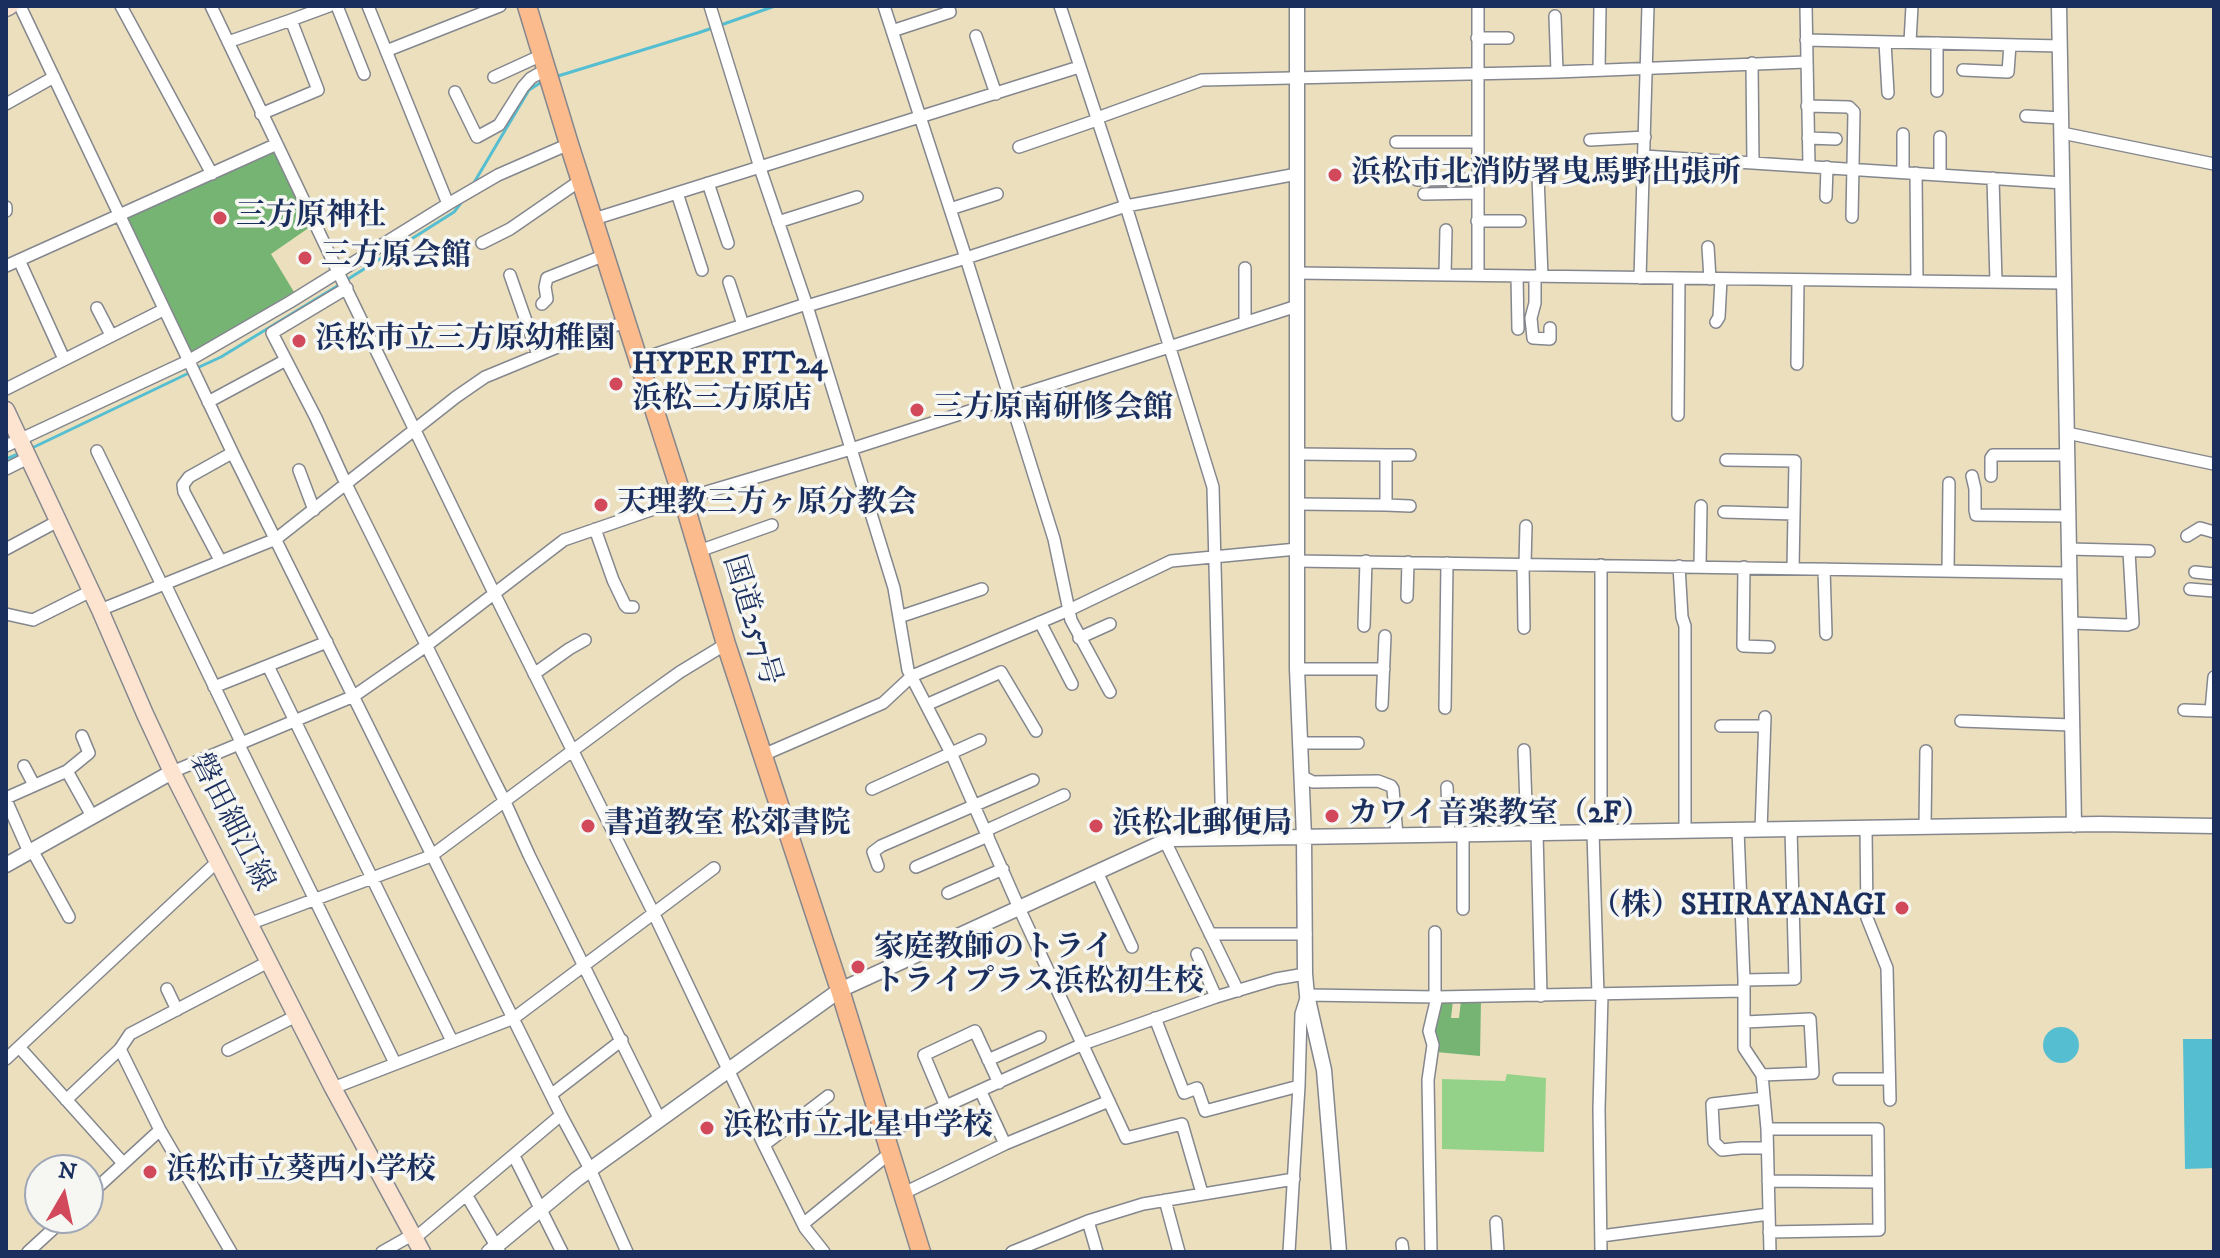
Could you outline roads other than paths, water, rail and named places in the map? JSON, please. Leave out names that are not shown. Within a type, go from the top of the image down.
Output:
[{"type":"highway","name":"国道257号","points":[[527,6],[726,644],[840,990],[921,1252]]},
{"type":"main road","name":"磐田細江線","points":[[6,410],[13,443],[28,458],[172,772],[333,1088],[422,1252]]},
{"type":"street","points":[[20,6],[232,453],[590,1169],[627,1252]]},
{"type":"street","points":[[121,6],[212,174]]},
{"type":"street","points":[[211,6],[495,595],[730,1069],[764,1145],[803,1224],[824,1252]]},
{"type":"street","points":[[228,42],[329,6]]},
{"type":"street","points":[[337,6],[364,74]]},
{"type":"street","points":[[368,6],[452,201]]},
{"type":"street","points":[[386,51],[500,6]]},
{"type":"street","points":[[710,6],[894,588],[908,670],[951,753],[1126,1138],[1182,1124],[1202,1193]]},
{"type":"street","points":[[884,6],[1054,539],[1071,620],[1110,692]]},
{"type":"street","points":[[892,31],[950,12],[948,6]]},
{"type":"street","points":[[1060,6],[1213,487],[1222,838]]},
{"type":"street","points":[[1297,6],[1296,555],[1305,974],[1324,1070],[1339,1252]]},
{"type":"street","points":[[1478,6],[1478,275]]},
{"type":"street","points":[[1599,70],[1600,6]]},
{"type":"street","points":[[1640,278],[1648,6]]},
{"type":"street","points":[[1806,6],[1809,166]]},
{"type":"street","points":[[1910,42],[1912,6]]},
{"type":"street","points":[[2059,6],[2074,825]]},
{"type":"street","points":[[1555,16],[1557,72]]},
{"type":"street","points":[[261,114],[318,90],[291,20]]},
{"type":"street","points":[[976,36],[996,94]]},
{"type":"street","points":[[1477,38],[1508,38]]},
{"type":"street","points":[[1806,40],[2060,46]]},
{"type":"street","points":[[1885,42],[1888,93]]},
{"type":"street","points":[[1937,43],[1937,91]]},
{"type":"street","points":[[1963,70],[2008,72],[2010,45]]},
{"type":"street","points":[[1019,147],[1202,80],[1557,72],[1806,62]]},
{"type":"street","points":[[1752,63],[1753,163]]},
{"type":"street","points":[[594,219],[1079,67]]},
{"type":"street","points":[[494,77],[547,71]]},
{"type":"street","points":[[455,92],[477,137],[499,125],[531,78],[547,71]]},
{"type":"street","points":[[6,104],[54,77]]},
{"type":"street","points":[[1807,106],[1849,107],[1854,112],[1852,217]]},
{"type":"street","points":[[2026,116],[2214,164]]},
{"type":"street","points":[[1903,134],[1910,173],[1917,281]]},
{"type":"street","points":[[1590,140],[1645,137]]},
{"type":"street","points":[[1940,137],[1940,175]]},
{"type":"street","points":[[1808,138],[1836,139]]},
{"type":"street","points":[[1396,142],[1477,142]]},
{"type":"street","points":[[6,266],[277,144]]},
{"type":"street","points":[[13,443],[188,361],[479,185],[569,144]]},
{"type":"street","points":[[1644,156],[2063,183]]},
{"type":"street","points":[[1826,197],[1827,167]]},
{"type":"street","points":[[1417,180],[1478,174],[1530,173],[1538,177],[1538,276],[1531,318],[1533,338],[1550,339],[1550,328]]},
{"type":"street","points":[[638,360],[1126,206],[1297,174]]},
{"type":"street","points":[[1993,178],[1996,282]]},
{"type":"street","points":[[482,243],[510,229],[581,180]]},
{"type":"street","points":[[708,183],[728,243]]},
{"type":"street","points":[[677,193],[702,270]]},
{"type":"street","points":[[1424,194],[1478,193]]},
{"type":"street","points":[[950,209],[997,194]]},
{"type":"street","points":[[778,222],[857,197]]},
{"type":"street","points":[[1477,221],[1520,221]]},
{"type":"street","points":[[1445,275],[1446,230]]},
{"type":"street","points":[[1708,247],[1715,279],[1719,317],[1716,322]]},
{"type":"street","points":[[542,304],[547,299],[547,278],[605,255]]},
{"type":"street","points":[[19,260],[64,359]]},
{"type":"street","points":[[1245,268],[1245,321]]},
{"type":"street","points":[[1296,273],[2064,283]]},
{"type":"street","points":[[510,275],[538,355]]},
{"type":"street","points":[[1517,276],[1518,329]]},
{"type":"street","points":[[1678,415],[1679,278]]},
{"type":"street","points":[[1797,364],[1798,280]]},
{"type":"street","points":[[729,282],[743,325]]},
{"type":"street","points":[[347,288],[272,333],[660,1120]]},
{"type":"street","points":[[6,865],[172,772],[354,696],[495,595],[564,540],[683,499],[851,449],[1297,306]]},
{"type":"street","points":[[97,308],[111,335]]},
{"type":"street","points":[[6,389],[163,310]]},
{"type":"street","points":[[100,610],[276,539],[485,377],[626,322]]},
{"type":"street","points":[[208,402],[286,360]]},
{"type":"street","points":[[2067,433],[2214,464]]},
{"type":"street","points":[[97,451],[395,1063]]},
{"type":"street","points":[[220,560],[183,485],[189,477],[232,453]]},
{"type":"street","points":[[1296,454],[1410,455]]},
{"type":"street","points":[[1386,455],[1386,505]]},
{"type":"street","points":[[1991,476],[1993,455],[2067,455]]},
{"type":"street","points":[[6,469],[28,458]]},
{"type":"street","points":[[1726,460],[1795,461],[1793,568]]},
{"type":"street","points":[[299,470],[314,510]]},
{"type":"street","points":[[1972,476],[1976,515],[2068,516]]},
{"type":"street","points":[[1948,571],[1949,483]]},
{"type":"street","points":[[1297,504],[1410,506]]},
{"type":"street","points":[[1700,566],[1701,506]]},
{"type":"street","points":[[1724,512],[1794,514]]},
{"type":"street","points":[[6,549],[58,521]]},
{"type":"street","points":[[699,551],[772,525]]},
{"type":"street","points":[[1524,628],[1526,526]]},
{"type":"street","points":[[2187,536],[2200,528],[2214,532]]},
{"type":"street","points":[[595,529],[625,605],[633,607]]},
{"type":"street","points":[[2069,549],[2149,551]]},
{"type":"street","points":[[2071,623],[2133,623],[2129,551]]},
{"type":"street","points":[[763,755],[883,703],[912,676],[1069,610],[1171,561],[1215,556],[1296,555],[1447,563],[2069,573]]},
{"type":"street","points":[[1364,626],[1366,561]]},
{"type":"street","points":[[1407,597],[1408,562]]},
{"type":"street","points":[[1445,708],[1447,563]]},
{"type":"street","points":[[1601,565],[1597,832],[1601,1252]]},
{"type":"street","points":[[1679,566],[1686,651],[1685,831]]},
{"type":"street","points":[[1744,567],[1743,646],[1769,647]]},
{"type":"street","points":[[1824,569],[1826,634]]},
{"type":"street","points":[[2195,572],[2214,574]]},
{"type":"street","points":[[899,617],[982,589]]},
{"type":"street","points":[[2190,589],[2214,591]]},
{"type":"street","points":[[6,614],[33,620],[91,591]]},
{"type":"street","points":[[1040,622],[1072,684]]},
{"type":"street","points":[[1079,638],[1110,624]]},
{"type":"street","points":[[1382,705],[1385,636]]},
{"type":"street","points":[[534,674],[585,640]]},
{"type":"street","points":[[214,687],[327,642]]},
{"type":"street","points":[[249,924],[431,856],[680,672],[726,644]]},
{"type":"street","points":[[268,666],[452,1041]]},
{"type":"street","points":[[1297,669],[1384,669]]},
{"type":"street","points":[[926,705],[1001,672],[1036,731]]},
{"type":"street","points":[[2184,710],[2212,711],[2214,677]]},
{"type":"street","points":[[1961,721],[2072,725]]},
{"type":"street","points":[[1721,726],[1764,722],[1761,830]]},
{"type":"street","points":[[69,917],[31,851],[6,799],[67,771],[89,753],[82,736]]},
{"type":"street","points":[[872,789],[980,740]]},
{"type":"street","points":[[1300,743],[1358,743]]},
{"type":"street","points":[[1524,750],[1541,996]]},
{"type":"street","points":[[1925,827],[1926,751]]},
{"type":"street","points":[[24,766],[34,785]]},
{"type":"street","points":[[67,771],[92,816]]},
{"type":"street","points":[[1301,776],[1313,782],[1378,781],[1391,786],[1397,835]]},
{"type":"street","points":[[878,866],[873,852],[876,848],[1033,780]]},
{"type":"street","points":[[1447,787],[1456,834],[1463,909]]},
{"type":"street","points":[[916,867],[1064,795]]},
{"type":"street","points":[[467,1196],[495,1250],[590,1169],[840,990],[1174,839],[2074,825],[2214,826]]},
{"type":"street","points":[[1866,828],[1867,918],[1887,968],[1890,1100]]},
{"type":"street","points":[[1307,995],[1600,995],[1795,979],[1791,829]]},
{"type":"street","points":[[1738,830],[1744,1048],[1762,1075],[1767,1129],[1770,1252]]},
{"type":"street","points":[[1165,841],[1238,991]]},
{"type":"street","points":[[6,1059],[218,861]]},
{"type":"street","points":[[333,1088],[514,1018],[714,868]]},
{"type":"street","points":[[948,893],[1003,869]]},
{"type":"street","points":[[1097,872],[1132,947]]},
{"type":"street","points":[[1431,1252],[1428,1080],[1433,1045],[1429,1031],[1436,997],[1435,932]]},
{"type":"street","points":[[1210,934],[1306,934]]},
{"type":"street","points":[[1197,954],[1216,997]]},
{"type":"street","points":[[66,1100],[120,1049],[130,1034],[268,962]]},
{"type":"street","points":[[884,1134],[1083,1044],[1216,997],[1276,979],[1305,974]]},
{"type":"street","points":[[167,989],[177,1010]]},
{"type":"street","points":[[1289,1252],[1301,1014],[1307,995]]},
{"type":"street","points":[[228,1050],[296,1016]]},
{"type":"street","points":[[1155,1018],[1184,1093],[1197,1088],[1205,1111],[1299,1086]]},
{"type":"street","points":[[1745,1022],[1810,1019],[1813,1073],[1762,1075]]},
{"type":"street","points":[[946,1107],[924,1055],[975,1031],[999,1083]]},
{"type":"street","points":[[988,1060],[1040,1037]]},
{"type":"street","points":[[552,1094],[622,1040]]},
{"type":"street","points":[[19,1047],[123,1163]]},
{"type":"street","points":[[120,1049],[160,1130],[231,1252]]},
{"type":"street","points":[[1839,1079],[1889,1079]]},
{"type":"street","points":[[981,1092],[1005,1144]]},
{"type":"street","points":[[764,1145],[828,1096]]},
{"type":"street","points":[[1764,1098],[1712,1104],[1714,1142],[1722,1150],[1767,1148]]},
{"type":"street","points":[[902,1194],[1005,1144],[1109,1101]]},
{"type":"street","points":[[382,1252],[421,1233],[561,1115]]},
{"type":"street","points":[[1767,1129],[1878,1129],[1879,1230],[1769,1232]]},
{"type":"street","points":[[104,1181],[160,1130]]},
{"type":"street","points":[[803,1224],[890,1153]]},
{"type":"street","points":[[514,1156],[562,1252]]},
{"type":"street","points":[[1012,1252],[1088,1221],[1143,1204],[1294,1179]]},
{"type":"street","points":[[1768,1181],[1878,1182]]},
{"type":"street","points":[[1165,1200],[1179,1252]]},
{"type":"street","points":[[1601,1236],[1769,1214]]},
{"type":"street","points":[[1088,1221],[1097,1252]]},
{"type":"street","points":[[1496,1222],[1498,1252]]},
{"type":"street","points":[[28,1252],[48,1234]]},
{"type":"water","points":[[2061,1027],[2074,1032],[2079,1045],[2074,1058],[2061,1063],[2048,1058],[2043,1045],[2048,1032]]},
{"type":"water","points":[[2183,1039],[2214,1039],[2214,1168],[2185,1169]]},
{"type":"waterway","points":[[558,76],[775,6]]},
{"type":"waterway","points":[[472,186],[529,90],[543,81]]},
{"type":"waterway","points":[[345,281],[454,212],[461,203]]},
{"type":"waterway","points":[[197,368],[221,357],[339,285]]},
{"type":"waterway","points":[[32,448],[191,372]]},
{"type":"waterway","points":[[6,459],[21,453]]},
{"type":"place","name":"浜松市北消防署曳馬野出張所","points":[[1335,175]]},
{"type":"place","name":"三方原神社","points":[[220,218]]},
{"type":"place","name":"三方原会館","points":[[305,258]]},
{"type":"place","name":"浜松市立三方原幼稚園","points":[[299,341]]},
{"type":"place","name":"HYPER FIT24 浜松三方原店","points":[[616,384]]},
{"type":"place","name":"三方原南研修会館","points":[[917,410]]},
{"type":"place","name":"天理教三方ヶ原分教会","points":[[601,505]]},
{"type":"place","name":"カワイ音楽教室（2F）","points":[[1332,816]]},
{"type":"place","name":"書道教室 松郊書院","points":[[588,826]]},
{"type":"place","name":"浜松北郵便局","points":[[1096,826]]},
{"type":"place","name":"（株）SHIRAYANAGI","points":[[1902,908]]},
{"type":"place","name":"家庭教師のトライ トライプラス浜松初生校","points":[[858,967]]},
{"type":"place","name":"浜松市立北星中学校","points":[[707,1128]]},
{"type":"place","name":"浜松市立葵西小学校","points":[[150,1172]]}]
